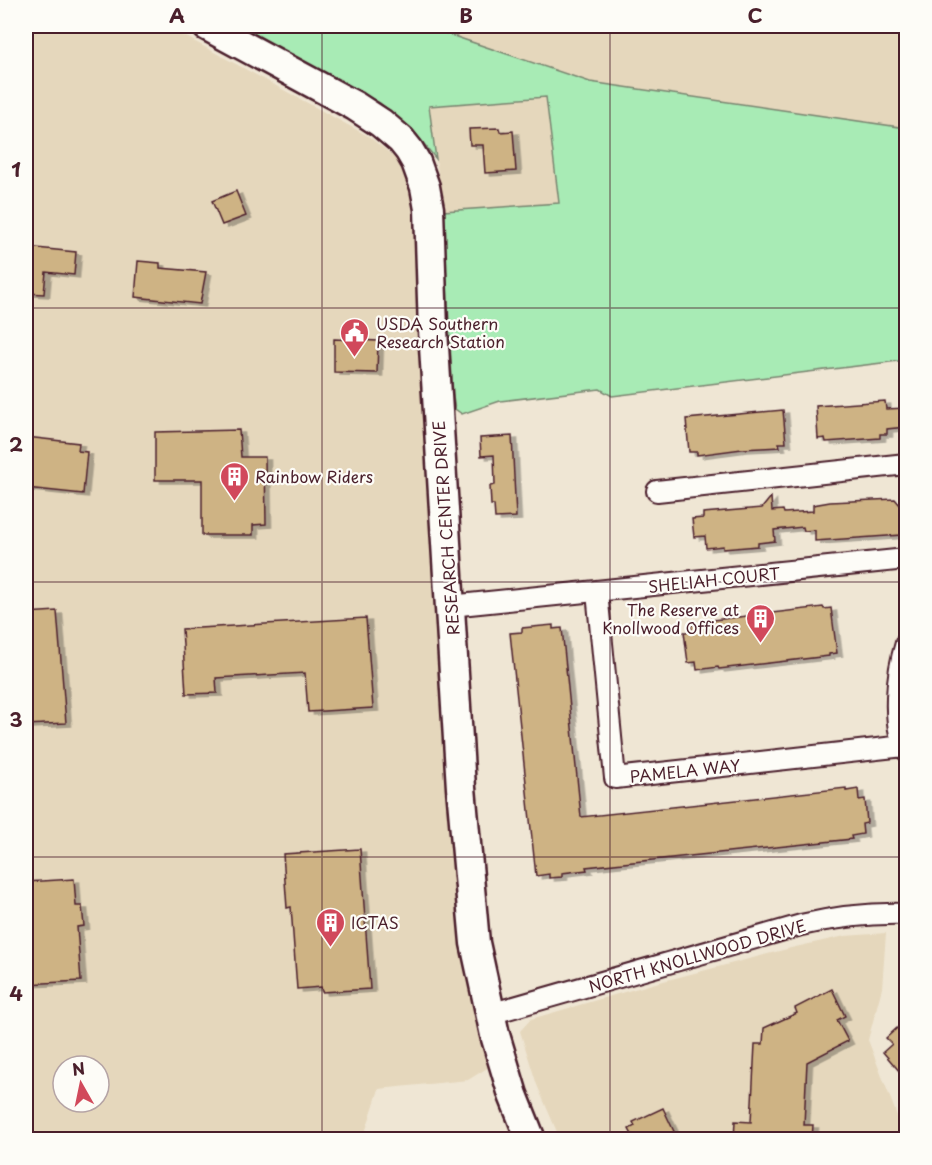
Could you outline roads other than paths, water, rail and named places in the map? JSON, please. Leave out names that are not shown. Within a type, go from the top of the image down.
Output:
[{"type":"main road","name":"RESEARCH CENTER DRIVE","points":[[207,26],[371,116],[400,140],[416,162],[425,187],[429,209],[433,330],[466,852],[475,943],[490,1014],[513,1095],[531,1140]]},
{"type":"street","points":[[657,491],[906,464]]},
{"type":"street","name":"SHELIAH COURT","points":[[450,606],[906,559]]},
{"type":"street","name":"PAMELA WAY","points":[[597,592],[615,778],[905,748]]},
{"type":"street","points":[[905,748],[897,702],[899,673],[906,643]]},
{"type":"street","name":"NORTH KNOLLWOOD DRIVE","points":[[490,1014],[801,925],[843,917],[906,914]]},
{"type":"place","name":"USDA Southern Research Station","points":[[355,358]]},
{"type":"place","name":"Rainbow Riders","points":[[234,502]]},
{"type":"place","name":"The Reserve at Knollwood Offices","points":[[760,644]]},
{"type":"place","name":"ICTAS","points":[[330,948]]}]
